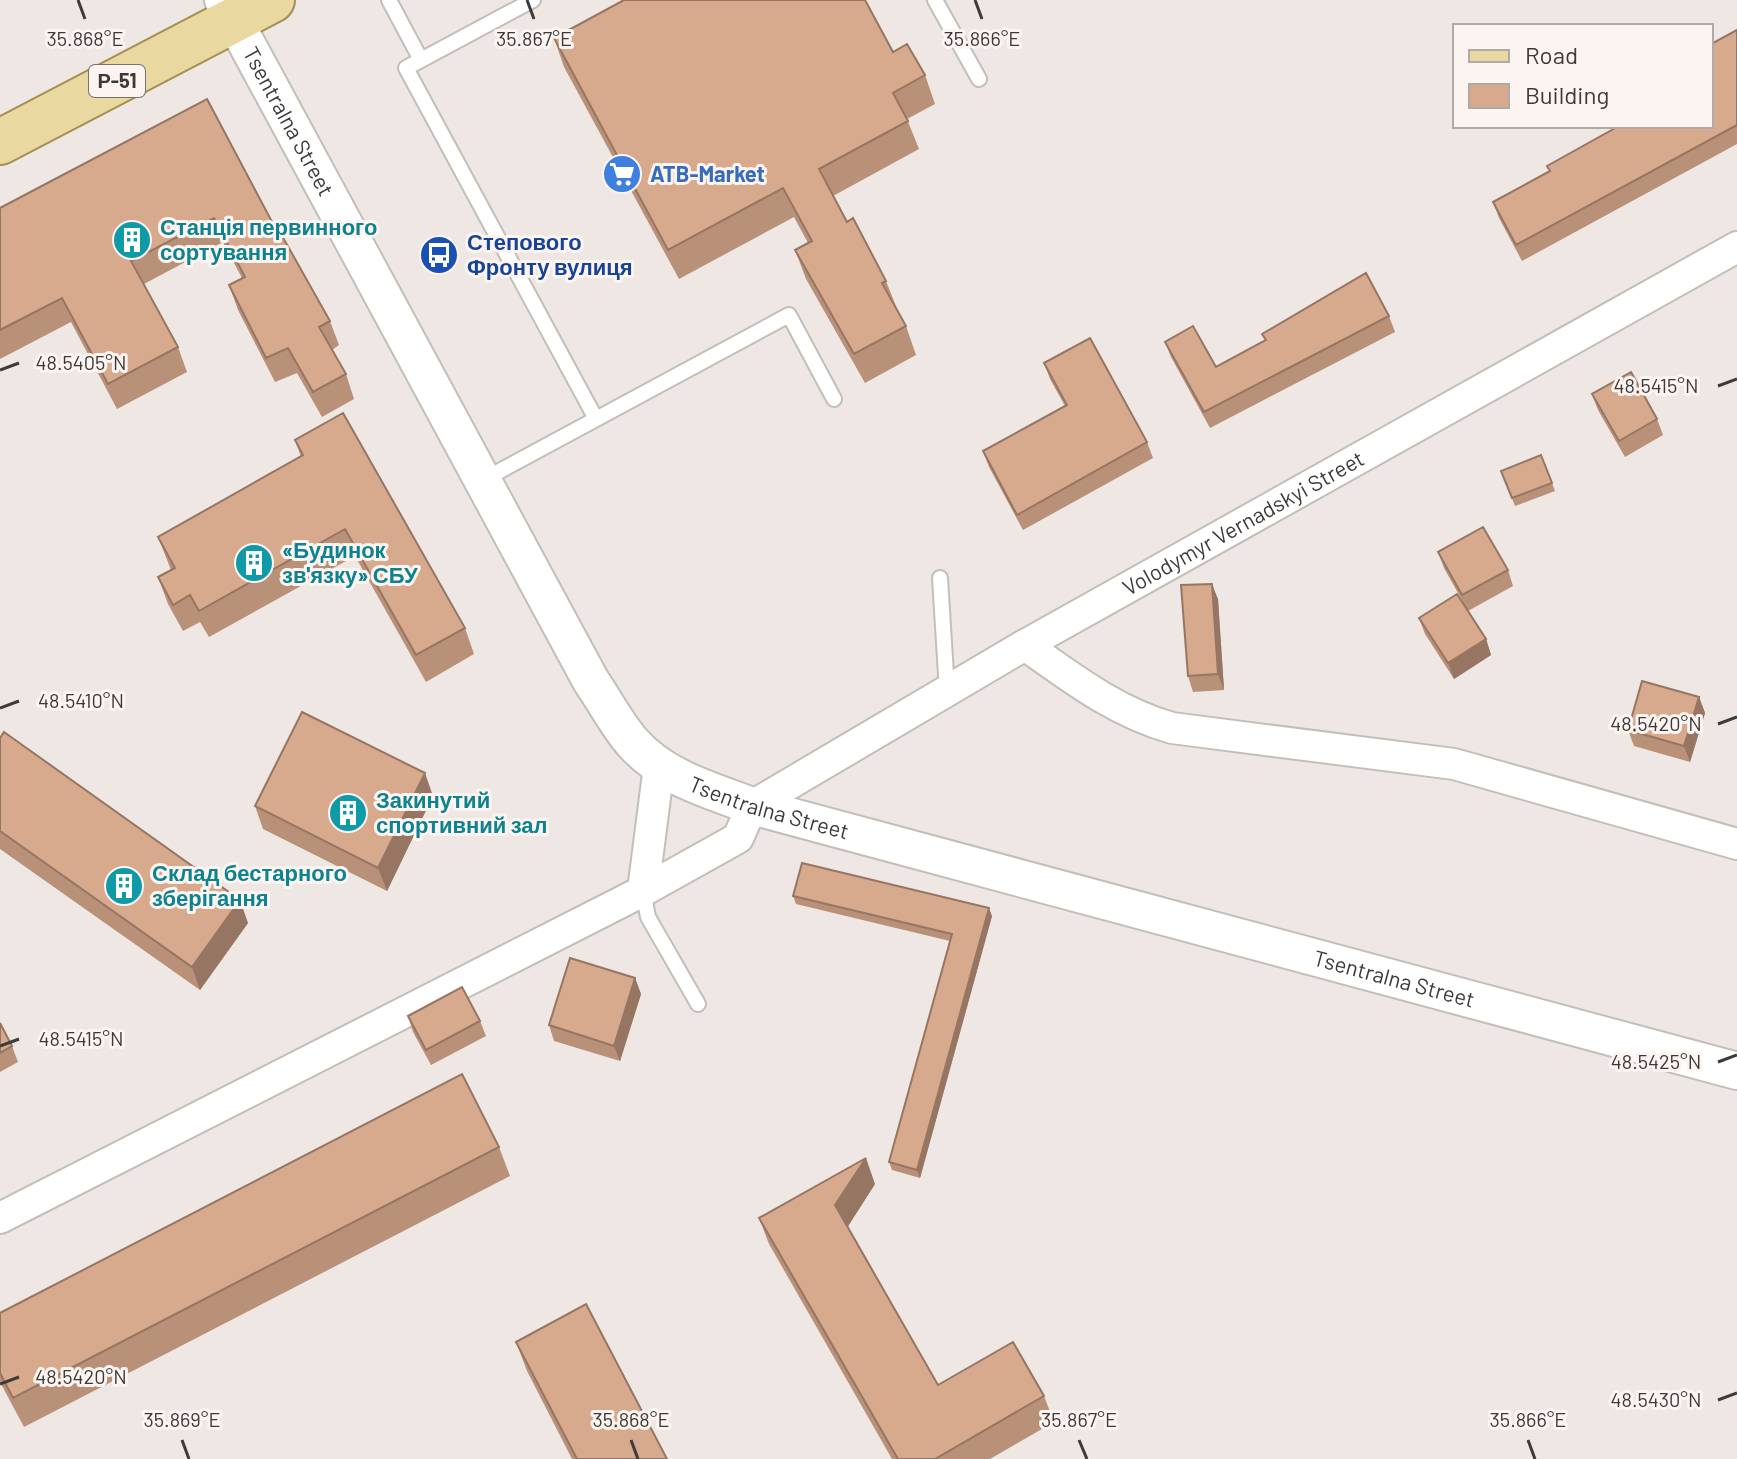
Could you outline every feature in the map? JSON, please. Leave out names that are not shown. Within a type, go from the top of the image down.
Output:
[{"type":"main road","name":"Р-51","points":[[0,142],[243,7]]},
{"type":"street","name":"Tsentralna Street","points":[[243,7],[482,480],[591,681],[632,742],[659,766],[687,782],[752,806],[1737,1071]]},
{"type":"street","name":"Volodymyr Vernadskyi Street","points":[[752,806],[1025,645],[1737,247]]},
{"type":"street","points":[[1025,645],[1100,699],[1136,718],[1172,728],[1454,764],[1737,844]]},
{"type":"street","points":[[643,891],[659,766]]},
{"type":"street","points":[[0,1218],[643,891],[738,838],[752,806]]},
{"type":"lane","points":[[389,0],[421,60]]},
{"type":"lane","points":[[533,0],[406,68],[596,419]]},
{"type":"lane","points":[[935,0],[979,79]]},
{"type":"lane","points":[[482,480],[789,315],[834,399]]},
{"type":"lane","points":[[940,578],[947,691]]},
{"type":"lane","points":[[643,891],[648,917],[698,1004]]},
{"type":"building","points":[[624,0],[865,0],[893,52],[907,44],[925,75],[893,93],[908,121],[819,169],[847,222],[853,218],[886,281],[882,283],[906,326],[854,354],[795,250],[812,241],[783,188],[668,250],[554,38]]},
{"type":"building","points":[[1737,30],[1737,125],[1516,245],[1493,202],[1550,171],[1547,166],[1615,128],[1713,128],[1713,43]]},
{"type":"building","points":[[207,99],[279,235],[330,321],[319,327],[346,374],[313,392],[288,348],[266,358],[229,285],[245,277],[214,218],[131,261],[178,347],[108,384],[62,298],[0,330],[0,208]]},
{"type":"building","points":[[1366,273],[1389,316],[1204,412],[1165,342],[1193,326],[1216,367],[1266,340],[1262,334]]},
{"type":"building","points":[[1090,338],[1147,442],[1017,515],[983,451],[1067,405],[1044,363]]},
{"type":"building","points":[[1631,372],[1657,419],[1619,441],[1592,394]]},
{"type":"building","points":[[343,413],[465,628],[416,655],[345,529],[199,611],[190,595],[173,605],[158,577],[175,568],[158,537],[303,455],[295,440]]},
{"type":"building","points":[[1541,455],[1552,483],[1512,498],[1501,471]]},
{"type":"building","points":[[1483,527],[1508,570],[1462,595],[1438,552]]},
{"type":"building","points":[[1212,584],[1218,674],[1188,676],[1181,585]]},
{"type":"building","points":[[1457,594],[1486,639],[1448,663],[1419,618]]},
{"type":"building","points":[[1642,681],[1699,697],[1684,746],[1628,730]]},
{"type":"building","name":"Закинутий спортивний зал","points":[[302,712],[425,773],[378,868],[255,806]]},
{"type":"building","name":"Склад бестарного зберігання","points":[[4,732],[240,900],[192,967],[0,831],[0,738]]},
{"type":"building","points":[[802,863],[989,908],[917,1170],[889,1162],[952,934],[793,896]]},
{"type":"building","points":[[570,958],[635,978],[614,1046],[549,1025]]},
{"type":"building","points":[[462,987],[480,1021],[426,1050],[408,1016]]},
{"type":"building","points":[[0,1023],[12,1046],[0,1053]]},
{"type":"building","points":[[462,1074],[499,1147],[13,1398],[0,1373],[0,1313]]},
{"type":"building","points":[[866,1158],[835,1205],[938,1385],[1013,1342],[1044,1396],[935,1459],[898,1459],[759,1218]]},
{"type":"building","points":[[586,1304],[667,1459],[577,1459],[516,1342]]},
{"type":"place","name":"ATB-Market","points":[[622,174]]},
{"type":"place","name":"Станція первинного сортування","points":[[132,240]]},
{"type":"place","name":"Степового Фронту вулиця","points":[[439,255]]},
{"type":"place","name":"«Будинок зв'язку» СБУ","points":[[254,563]]},
{"type":"place","name":"Закинутий спортивний зал","points":[[348,813]]},
{"type":"place","name":"Склад бестарного зберігання","points":[[124,886]]}]
